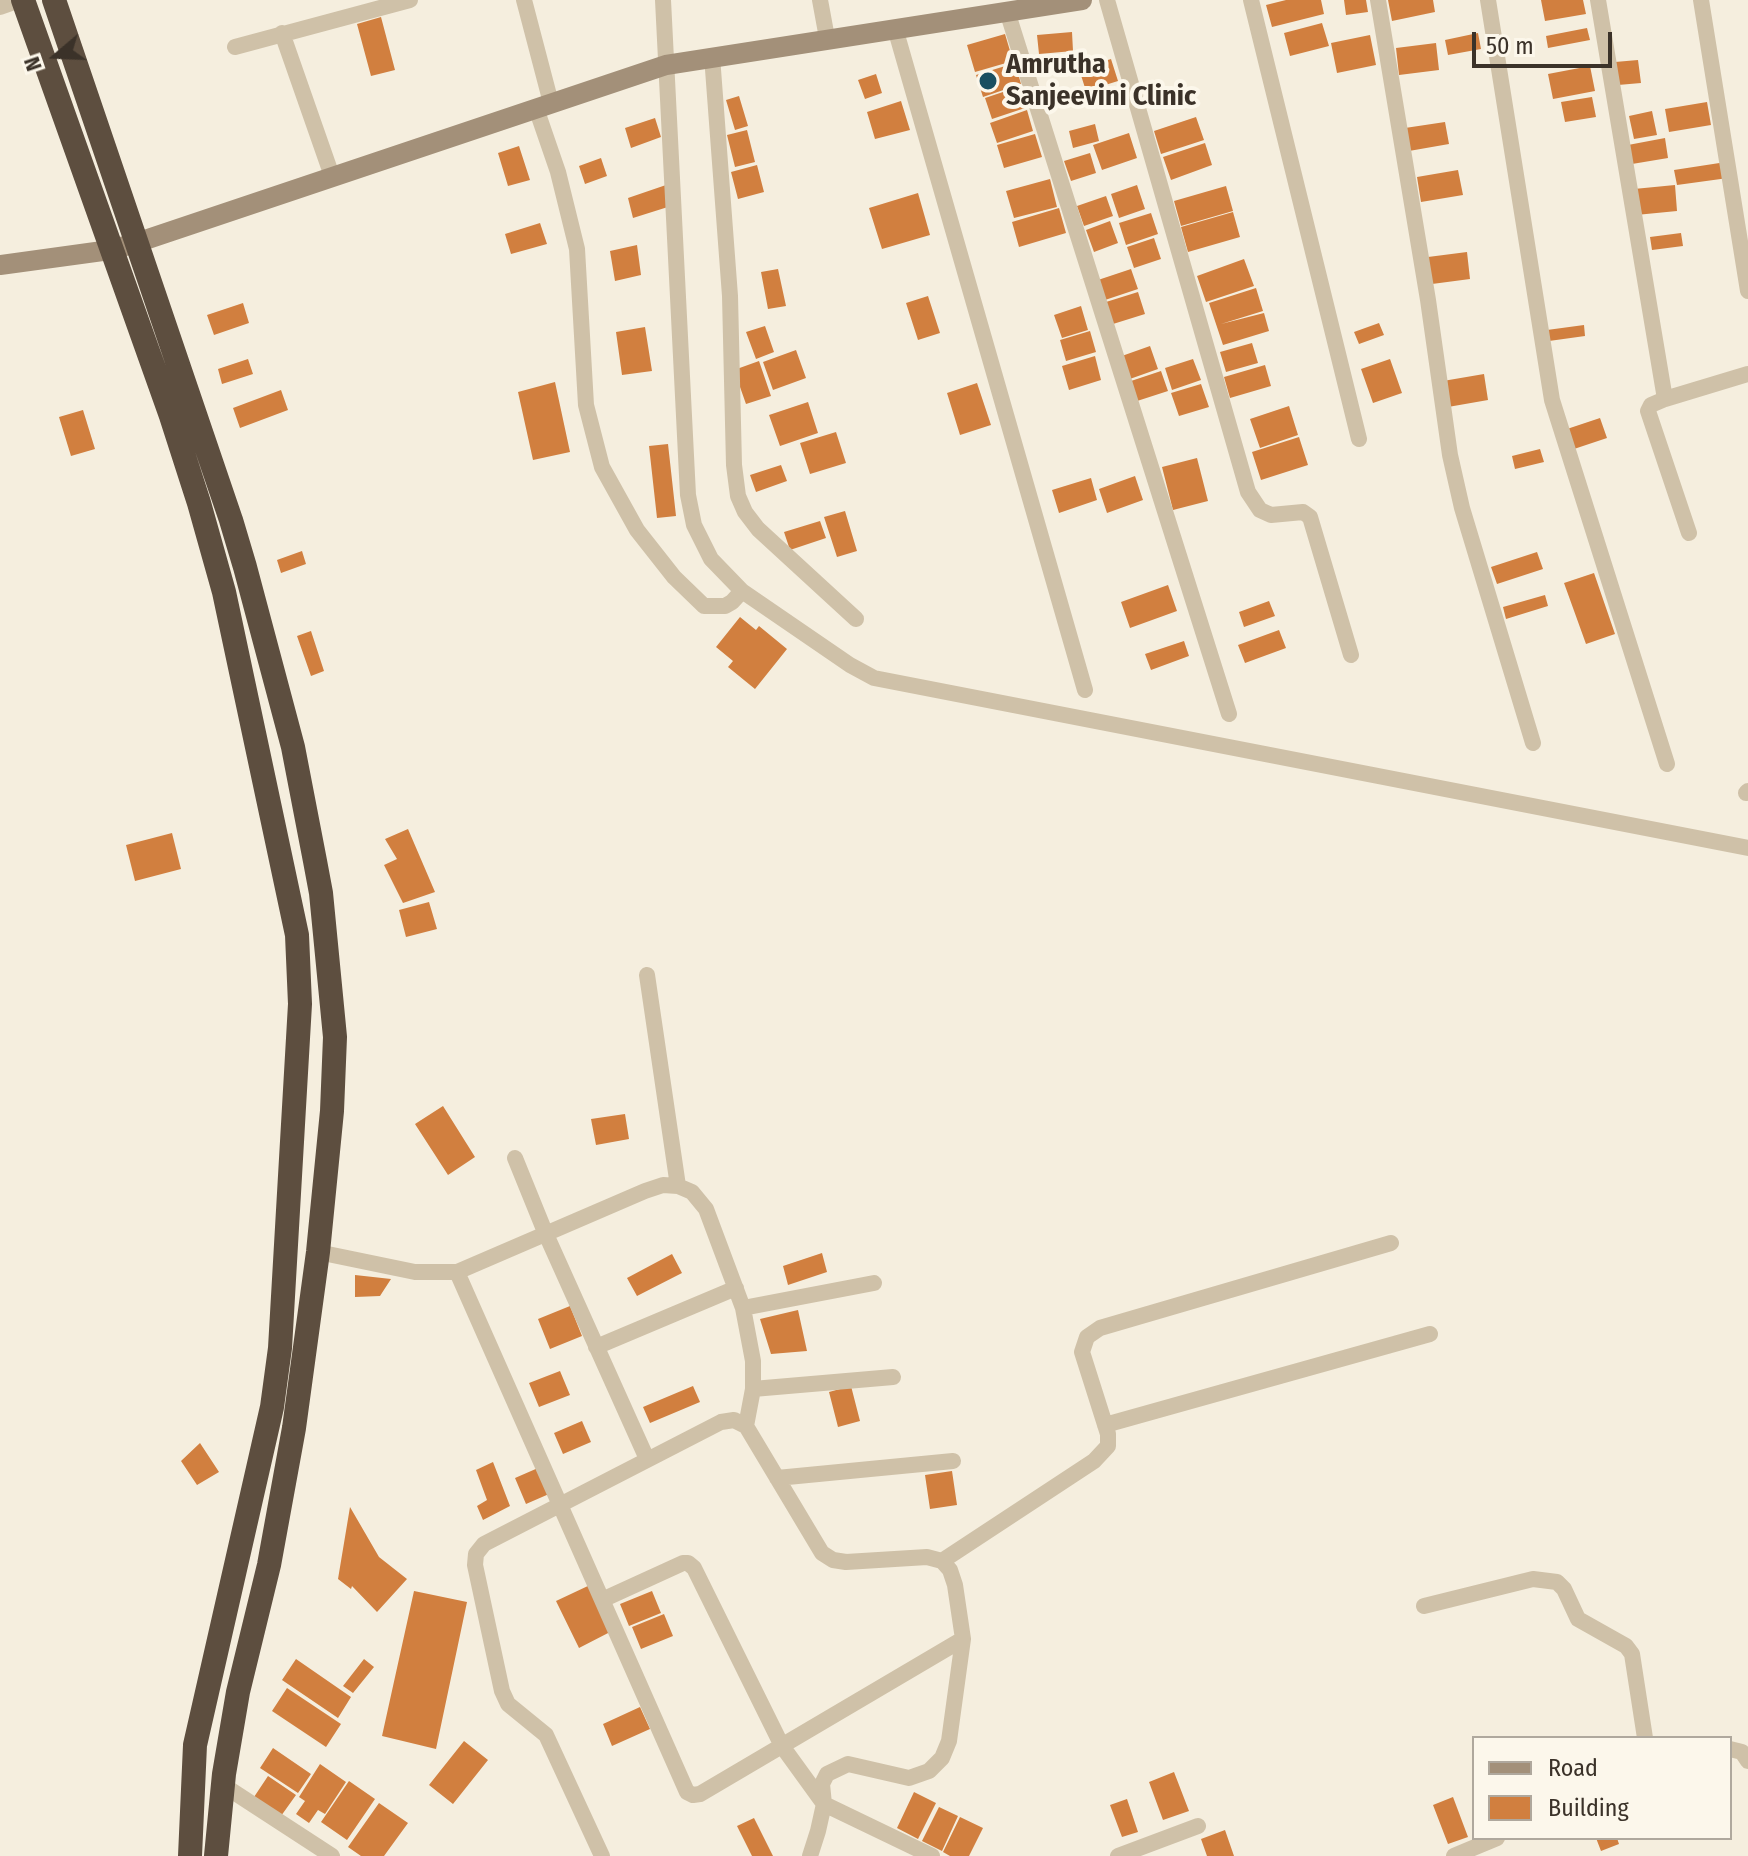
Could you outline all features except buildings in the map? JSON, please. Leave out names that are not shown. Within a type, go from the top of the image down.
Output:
[{"type":"highway","points":[[21,0],[171,416],[224,592],[297,935],[300,1004],[280,1348],[272,1407],[195,1745],[190,1856]]},
{"type":"highway","points":[[54,0],[87,89],[245,567],[293,747],[321,893],[335,1037],[332,1111],[318,1252],[281,1511],[238,1692],[223,1785],[216,1856]]},
{"type":"highway","points":[[297,935],[325,932]]},
{"type":"main road","points":[[0,265],[110,250],[136,243],[543,105],[687,61],[1082,0]]},
{"type":"street","points":[[0,7],[21,0]]},
{"type":"street","points":[[235,47],[410,0]]},
{"type":"street","points":[[524,0],[543,105],[577,249],[586,405],[602,467],[637,530],[674,577],[704,606],[725,606],[742,591]]},
{"type":"street","points":[[663,0],[687,61],[730,296],[734,465],[738,496],[758,529],[856,619]]},
{"type":"street","points":[[820,0],[827,38]]},
{"type":"street","points":[[1107,0],[1248,492],[1260,510],[1271,515],[1303,512],[1310,517],[1351,655]]},
{"type":"street","points":[[1251,0],[1359,439]]},
{"type":"street","points":[[1378,0],[1428,300],[1450,455],[1462,508],[1533,743]]},
{"type":"street","points":[[1488,0],[1552,400],[1667,764]]},
{"type":"street","points":[[1598,0],[1665,399]]},
{"type":"street","points":[[1701,0],[1748,291]]},
{"type":"street","points":[[1007,11],[1229,714]]},
{"type":"street","points":[[895,28],[1085,690]]},
{"type":"street","points":[[282,33],[332,176]]},
{"type":"street","points":[[687,61],[688,495],[694,525],[711,559],[742,591],[874,678],[1748,848]]},
{"type":"street","points":[[1689,533],[1649,418],[1651,405],[1748,374]]},
{"type":"street","points":[[647,975],[678,1186]]},
{"type":"street","points":[[515,1158],[647,1459]]},
{"type":"street","points":[[318,1252],[415,1272],[457,1272],[645,1191],[663,1185],[678,1186],[692,1192],[706,1209],[743,1308],[753,1361],[753,1389],[746,1426]]},
{"type":"street","points":[[942,1561],[1094,1461],[1108,1446],[1105,1425],[1082,1352],[1087,1337],[1100,1328],[1391,1243]]},
{"type":"street","points":[[457,1272],[687,1792],[700,1794],[963,1639]]},
{"type":"street","points":[[743,1308],[874,1283]]},
{"type":"street","points":[[596,1347],[736,1288]]},
{"type":"street","points":[[1105,1425],[1430,1334]]},
{"type":"street","points":[[753,1389],[893,1377]]},
{"type":"street","points":[[602,1856],[546,1735],[508,1704],[502,1691],[475,1565],[476,1554],[484,1544],[647,1459],[721,1422],[734,1420],[746,1426],[822,1553],[833,1560],[846,1562],[927,1557],[942,1561],[950,1570],[955,1585],[963,1639],[949,1741],[942,1758],[929,1771],[909,1778],[848,1764],[827,1774],[822,1784],[824,1804],[810,1856]]},
{"type":"street","points":[[777,1478],[953,1461]]},
{"type":"street","points":[[602,1600],[688,1563],[694,1568],[782,1746],[824,1804],[932,1856]]},
{"type":"street","points":[[1424,1606],[1533,1579],[1557,1582],[1564,1589],[1578,1619],[1626,1646],[1632,1654],[1645,1736]]},
{"type":"street","points":[[1732,1750],[1742,1752],[1748,1761]]},
{"type":"street","points":[[223,1785],[332,1856]]},
{"type":"street","points":[[1118,1856],[1198,1826]]},
{"type":"street","points":[[1454,1856],[1492,1840]]},
{"type":"place","name":"Amrutha Sanjeevini Clinic","points":[[988,81]]}]
